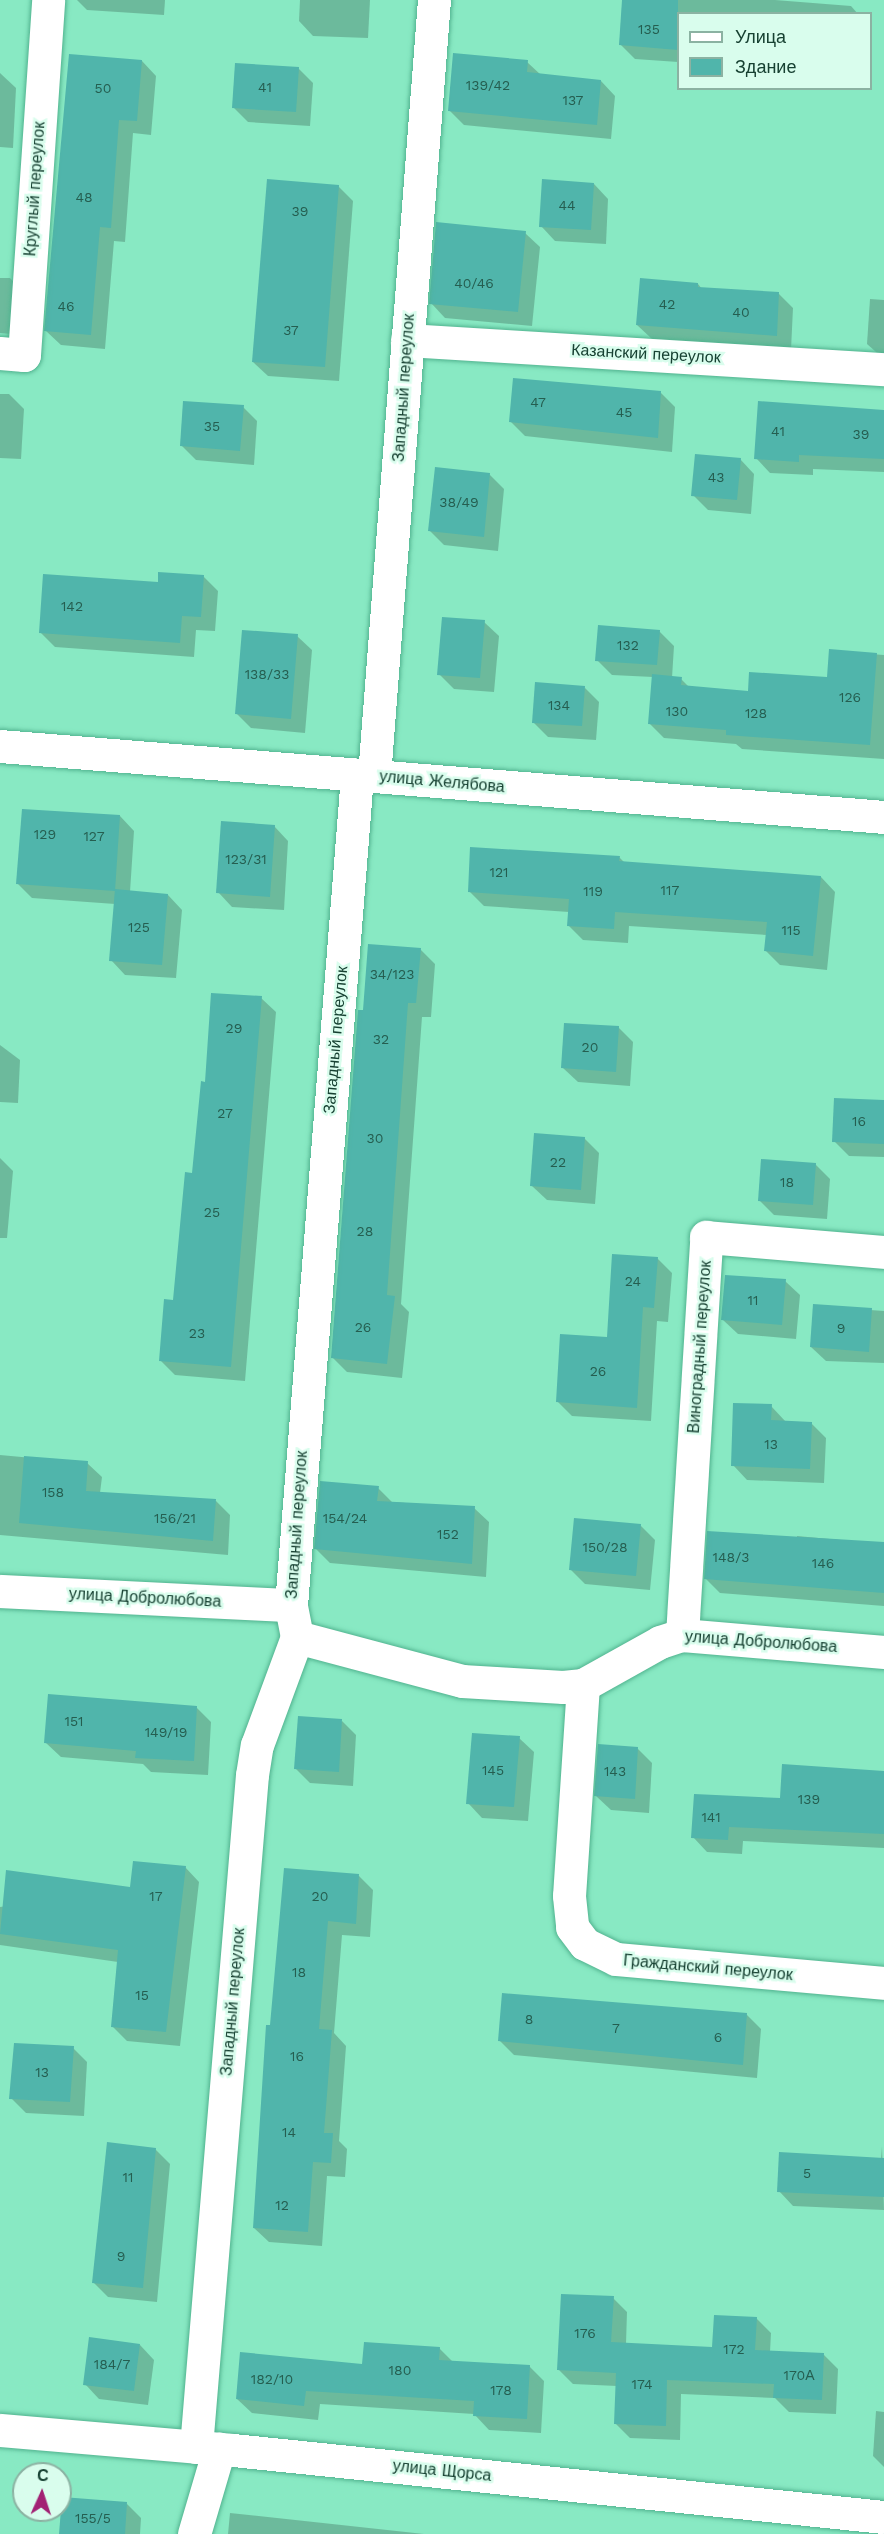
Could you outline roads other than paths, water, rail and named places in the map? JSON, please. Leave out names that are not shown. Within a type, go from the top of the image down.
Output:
[{"type":"street","name":"Круглый переулок","points":[[0,353],[24,355],[48,0]]},
{"type":"street","name":"Западный переулок","points":[[194,2534],[208,2448],[252,1775],[257,1745],[297,1637],[291,1605],[407,340],[434,0]]},
{"type":"street","name":"Казанский переулок","points":[[407,340],[884,369]]},
{"type":"street","name":"улица Желябова","points":[[0,746],[884,817]]},
{"type":"street","name":"Виноградный переулок","points":[[682,1635],[706,1237],[884,1252]]},
{"type":"street","name":"улица Добролюбова","points":[[0,1591],[291,1605]]},
{"type":"street","name":"улица Добролюбова","points":[[583,1685],[660,1642],[682,1635],[884,1652]]},
{"type":"street","points":[[297,1637],[462,1681],[583,1685]]},
{"type":"street","name":"Гражданский переулок","points":[[583,1685],[568,1896],[572,1927],[585,1944],[616,1959],[884,1983]]},
{"type":"street","name":"улица Щорса","points":[[0,2430],[208,2448],[884,2517]]}]
